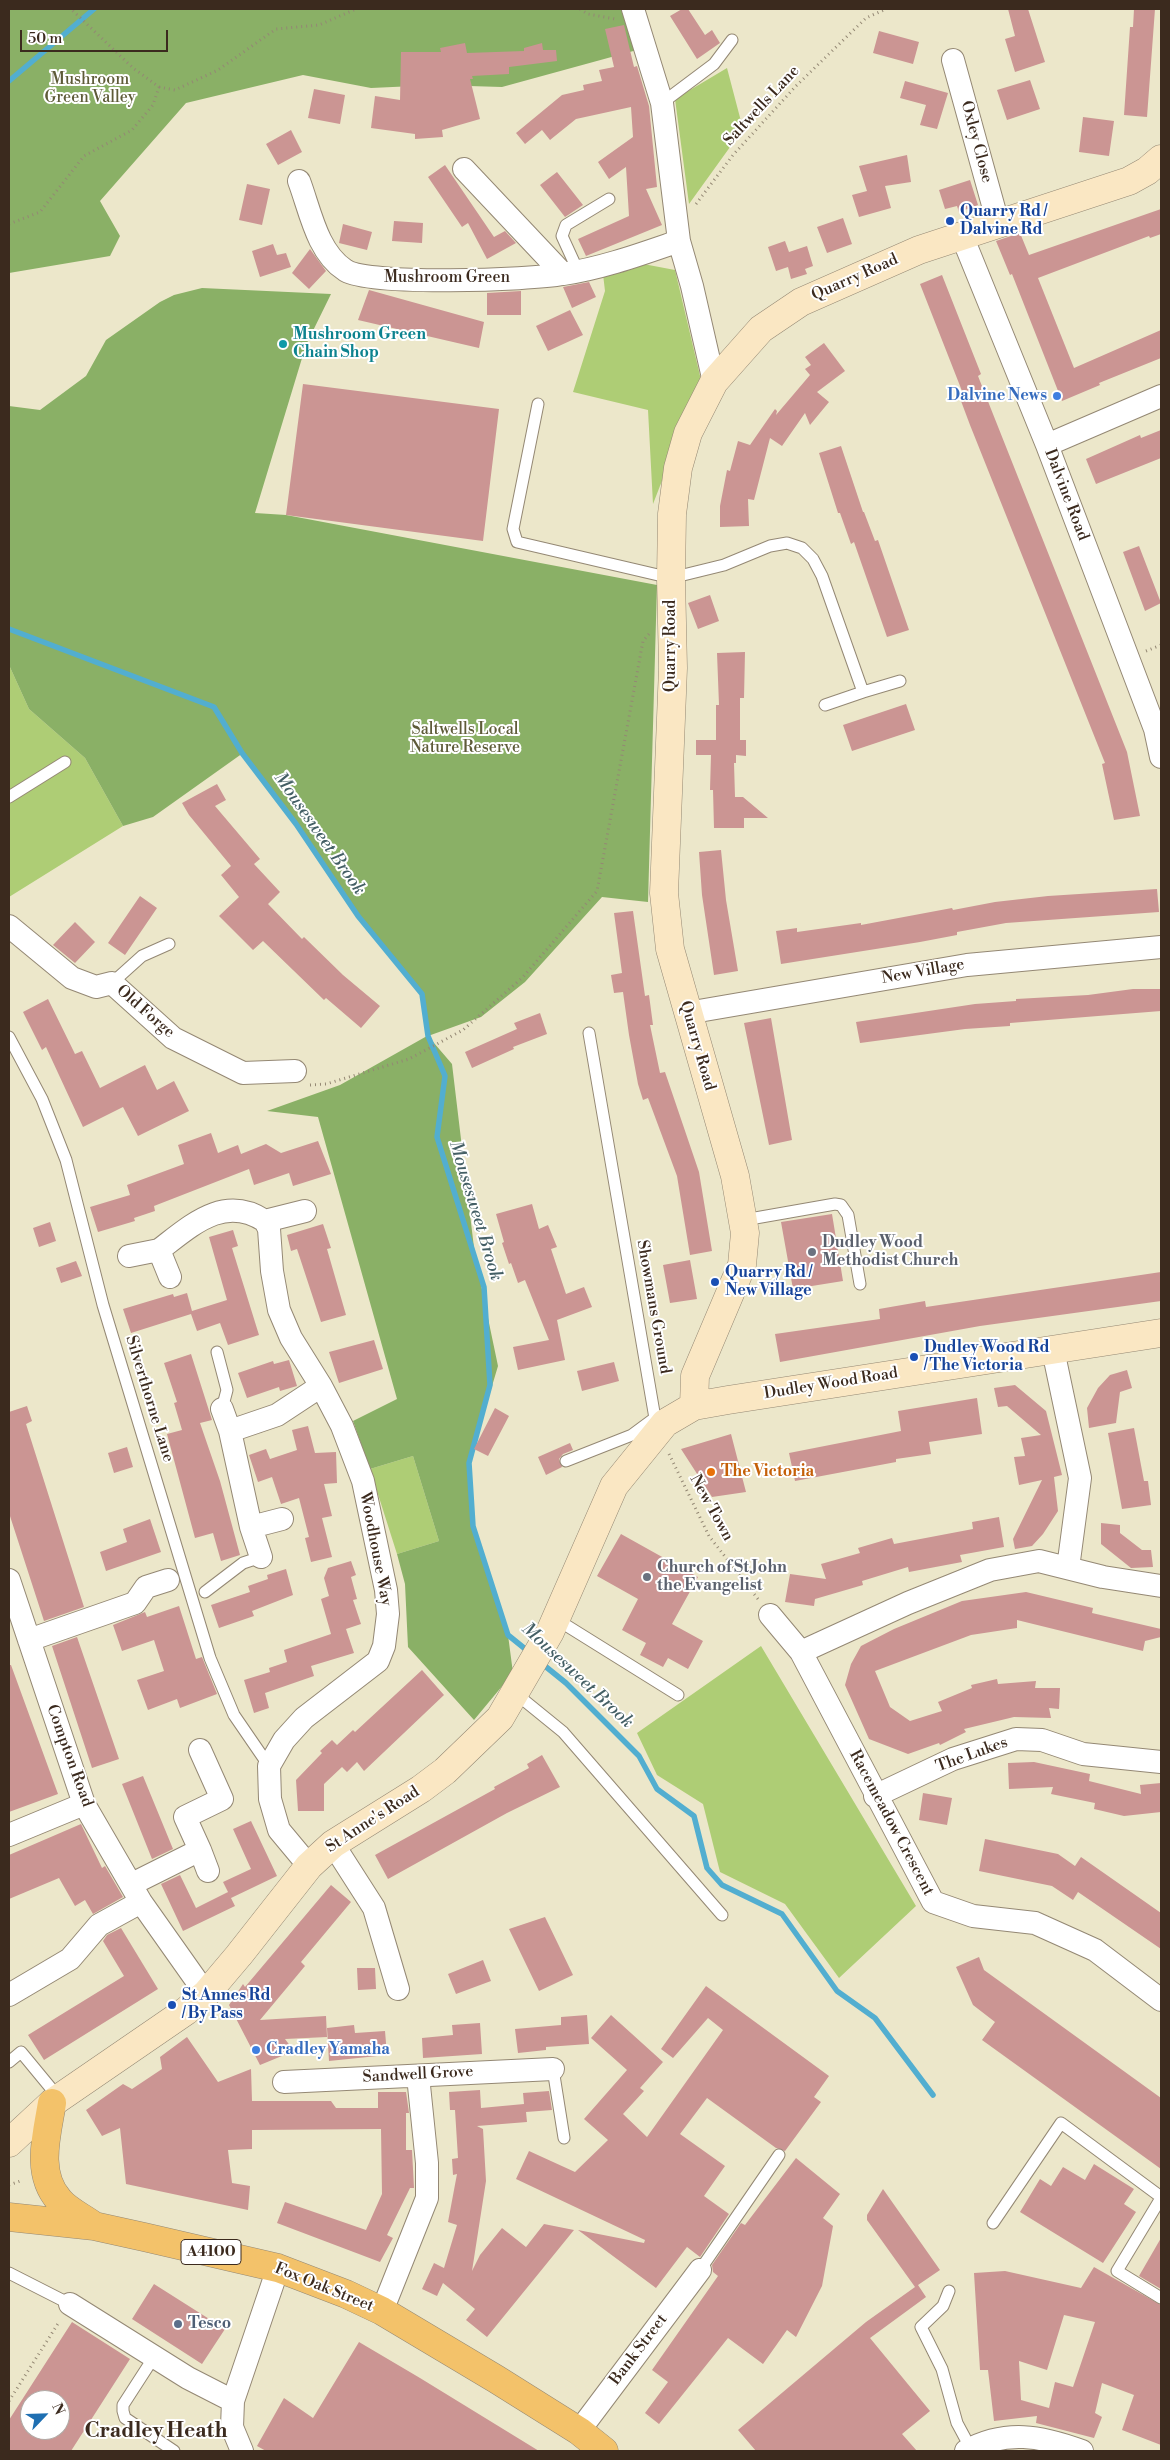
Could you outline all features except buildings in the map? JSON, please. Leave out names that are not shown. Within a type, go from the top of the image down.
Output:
[{"type":"main road","points":[[56,2100],[44,2159],[47,2181],[59,2200],[94,2226]]},
{"type":"main road","name":"Fox Oak Street","points":[[9,2217],[94,2226],[278,2268],[346,2294],[382,2311],[579,2431],[604,2451]]},
{"type":"street","points":[[636,16],[662,103],[679,241],[692,286],[714,382]]},
{"type":"street","name":"Oxley Close","points":[[953,60],[998,224]]},
{"type":"street","name":"Quarry Road","points":[[694,1406],[695,1376],[742,1265],[744,1220],[735,1176],[670,949],[664,893],[673,668],[671,606],[672,514],[678,468],[688,433],[714,382],[761,329],[801,302],[910,254],[1129,181],[1147,171],[1161,159]]},
{"type":"street","points":[[464,169],[570,273]]},
{"type":"street","name":"Mushroom Green","points":[[299,181],[325,250],[347,272],[384,279],[520,279],[570,273],[627,258],[679,241]]},
{"type":"street","name":"Dalvine Road","points":[[962,236],[1047,445],[1155,729],[1161,757]]},
{"type":"street","points":[[1047,445],[1161,396]]},
{"type":"street","name":"Old Forge","points":[[12,924],[72,978],[96,986],[112,983],[173,1038],[243,1073],[295,1071]]},
{"type":"street","name":"New Village","points":[[687,1013],[967,964],[1161,946]]},
{"type":"street","points":[[129,1256],[159,1250],[208,1215],[242,1210],[266,1221],[305,1211]]},
{"type":"street","name":"Woodhouse Way","points":[[266,1221],[269,1229],[272,1271],[279,1310],[291,1338],[321,1386],[342,1426],[363,1481],[386,1590],[387,1629],[378,1661],[304,1718],[284,1740],[269,1766]]},
{"type":"street","points":[[159,1250],[170,1277]]},
{"type":"street","name":"Dudley Wood Road","points":[[656,1425],[666,1423],[694,1406],[1161,1333]]},
{"type":"street","points":[[1053,1350],[1080,1478],[1068,1568]]},
{"type":"street","points":[[230,1432],[277,1415],[321,1386]]},
{"type":"street","points":[[222,1409],[230,1432],[250,1527],[261,1557]]},
{"type":"street","name":"St Anne's Road","points":[[9,2143],[56,2100],[186,2011],[206,1994],[309,1866],[334,1844],[422,1789],[446,1770],[500,1718],[553,1625],[614,1486],[656,1425]]},
{"type":"street","points":[[250,1527],[282,1520]]},
{"type":"street","points":[[800,1652],[908,1603],[990,1570],[1039,1561],[1103,1577],[1161,1586]]},
{"type":"street","name":"Compton Road","points":[[9,1580],[84,1804],[136,1893],[206,1994]]},
{"type":"street","points":[[29,1640],[135,1603],[146,1587],[168,1580]]},
{"type":"street","name":"Racemeadow Crescent","points":[[770,1615],[800,1652],[934,1902],[973,1916],[1035,1923],[1094,1950],[1161,2000]]},
{"type":"street","name":"The Lukes","points":[[876,1796],[953,1759],[1016,1739],[1042,1740],[1083,1754],[1161,1762]]},
{"type":"street","points":[[9,1995],[70,1960],[99,1924],[136,1893],[204,1860],[185,1817],[222,1799],[200,1750]]},
{"type":"street","points":[[269,1766],[270,1799],[278,1830],[309,1866]]},
{"type":"street","points":[[9,1835],[84,1804]]},
{"type":"street","points":[[334,1844],[374,1908],[398,1988]]},
{"type":"street","name":"Sandwell Grove","points":[[284,2082],[553,2069]]},
{"type":"street","points":[[382,2311],[427,2198],[427,2163],[418,2076]]},
{"type":"street","points":[[242,2451],[232,2427],[233,2402],[278,2268]]},
{"type":"street","name":"Bank Street","points":[[579,2431],[700,2270]]},
{"type":"street","points":[[70,2304],[188,2378],[233,2402]]},
{"type":"street","points":[[968,2450],[983,2442],[1011,2436],[1062,2444],[1082,2451]]},
{"type":"lane","points":[[662,103],[714,64],[732,40]]},
{"type":"lane","points":[[570,273],[562,236],[563,230],[566,225],[609,199]]},
{"type":"lane","points":[[538,404],[512,529],[517,542],[671,578],[724,565],[770,546],[787,543],[802,548],[813,559],[822,576],[863,692]]},
{"type":"lane","points":[[825,705],[900,681]]},
{"type":"lane","points":[[9,798],[65,762]]},
{"type":"lane","points":[[112,983],[142,956],[169,944]]},
{"type":"lane","name":"Showmans Ground","points":[[589,1032],[656,1425]]},
{"type":"lane","name":"Silverthorne Lane","points":[[9,1037],[42,1099],[66,1160],[103,1305],[210,1658],[234,1715],[269,1766]]},
{"type":"lane","points":[[744,1220],[836,1204],[841,1205],[848,1215],[860,1284]]},
{"type":"lane","points":[[217,1352],[227,1390],[222,1409]]},
{"type":"lane","points":[[566,1461],[656,1425]]},
{"type":"lane","points":[[205,1592],[244,1563],[261,1557]]},
{"type":"lane","points":[[553,1625],[678,1695]]},
{"type":"lane","points":[[518,1689],[563,1732],[722,1915]]},
{"type":"lane","points":[[9,2062],[21,2052],[56,2100]]},
{"type":"lane","points":[[553,2069],[564,2138]]},
{"type":"lane","points":[[993,2223],[1061,2123],[1161,2197],[1117,2271],[1161,2298]]},
{"type":"lane","points":[[700,2270],[780,2155]]},
{"type":"lane","points":[[9,2273],[70,2304]]},
{"type":"lane","points":[[949,2291],[943,2306],[921,2327],[942,2369],[957,2424],[968,2450]]},
{"type":"lane","points":[[154,2357],[123,2405],[122,2411],[125,2418],[174,2451]]},
{"type":"path","points":[[71,9],[96,35],[133,68],[159,87],[175,90],[218,70],[276,29],[319,25],[356,9]]},
{"type":"path","points":[[580,9],[588,14],[636,16]]},
{"type":"path","name":"Saltwells Lane","points":[[679,241],[691,211],[733,155],[796,86],[866,18],[886,9]]},
{"type":"path","points":[[9,224],[40,212],[84,156],[132,130],[153,105],[159,87]]},
{"type":"path","points":[[420,1052],[463,1030],[522,977],[597,891],[643,641],[671,606]]},
{"type":"path","name":"New Town","points":[[656,1425],[709,1536],[770,1615]]},
{"type":"path","points":[[9,2185],[23,2180]]},
{"type":"path","points":[[9,2401],[70,2304]]},
{"type":"green space","name":"Mushroom Green Valley","points":[[9,9],[622,9],[637,50],[502,87],[436,85],[371,88],[303,75],[186,103],[100,201],[120,236],[110,256],[9,273]]},
{"type":"green space","points":[[727,68],[743,129],[689,204],[675,99]]},
{"type":"green space","points":[[638,263],[675,270],[701,380],[653,504],[648,410],[573,392],[605,291],[603,274]]},
{"type":"green space","name":"Saltwells Local Nature Reserve","points":[[202,288],[331,294],[306,345],[255,513],[286,515],[657,585],[648,902],[602,897],[525,982],[481,1017],[428,1036],[452,1064],[475,1256],[498,1366],[469,1463],[473,1526],[508,1635],[513,1673],[474,1720],[408,1647],[405,1584],[397,1554],[439,1541],[413,1456],[370,1469],[353,1421],[397,1399],[318,1117],[267,1111],[340,1085],[427,1036],[422,994],[358,916],[296,824],[243,753],[153,817],[123,826],[85,758],[29,709],[9,665],[9,406],[40,410],[86,376],[106,340],[160,302],[174,295]]},
{"type":"green space","points":[[9,665],[29,709],[85,758],[123,826],[9,897]]},
{"type":"green space","points":[[413,1456],[439,1541],[397,1554],[370,1469]]},
{"type":"green space","points":[[761,1646],[916,1906],[839,1978],[785,1904],[720,1872],[703,1804],[657,1775],[637,1733]]},
{"type":"waterway","points":[[9,81],[94,9]]},
{"type":"waterway","name":"Mousesweet Brook","points":[[9,629],[214,707],[242,753],[296,824],[358,916],[422,994],[428,1036],[445,1076],[437,1137],[484,1287],[490,1385],[469,1463],[473,1526],[508,1635],[529,1652]]},
{"type":"waterway","name":"Mousesweet Brook","points":[[540,1662],[566,1683],[639,1756],[657,1789],[694,1816],[707,1868],[722,1885],[782,1914],[837,1991],[875,2018],[933,2095]]},
{"type":"place","name":"Quarry Rd / Dalvine Rd","points":[[950,221]]},
{"type":"place","name":"Mushroom Green Chain Shop","points":[[283,344]]},
{"type":"place","name":"Dalvine News","points":[[1057,396]]},
{"type":"place","name":"Dudley Wood Methodist Church","points":[[812,1252]]},
{"type":"place","name":"Quarry Rd / New Village","points":[[715,1282]]},
{"type":"place","name":"Dudley Wood Rd / The Victoria","points":[[914,1357]]},
{"type":"place","name":"The Victoria","points":[[711,1472]]},
{"type":"place","name":"Church of St John the Evangelist","points":[[647,1577]]},
{"type":"place","name":"St Annes Rd / By Pass","points":[[172,2005]]},
{"type":"place","name":"Cradley Yamaha","points":[[256,2050]]},
{"type":"place","name":"Tesco","points":[[178,2324]]},
{"type":"district","name":"Cradley Heath","points":[[156,2432]]}]
